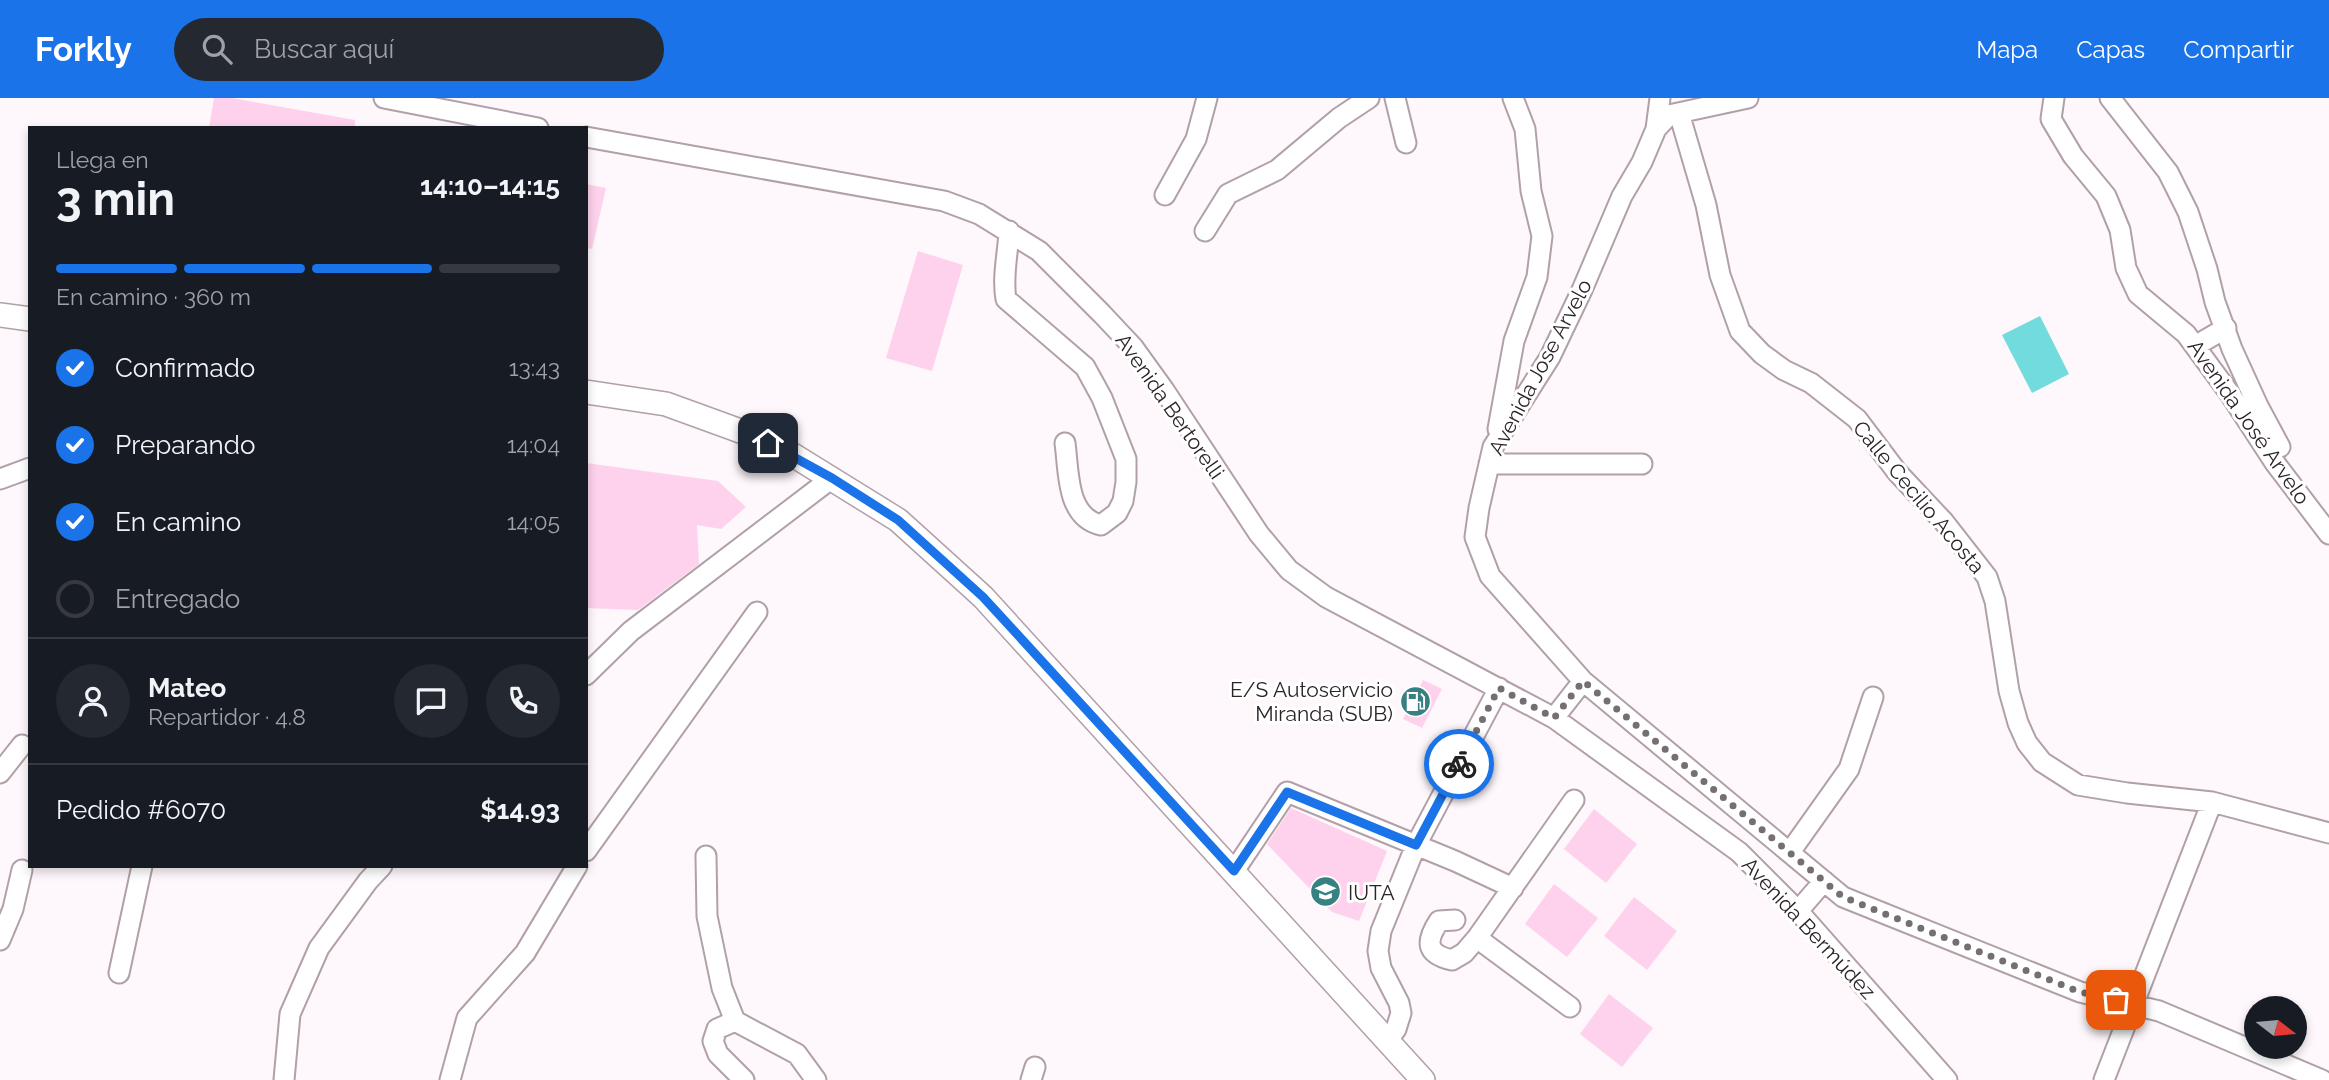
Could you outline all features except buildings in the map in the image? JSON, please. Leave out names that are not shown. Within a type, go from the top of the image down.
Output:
[{"type":"main road","points":[[0,315],[28,319]]},
{"type":"main road","points":[[588,391],[666,404],[743,432],[793,455],[898,520],[983,597],[1423,1080]]},
{"type":"street","points":[[384,98],[528,126]]},
{"type":"street","points":[[1165,195],[1196,139],[1207,98]]},
{"type":"street","points":[[1205,231],[1228,194],[1277,170],[1339,118],[1369,98]]},
{"type":"street","points":[[1395,98],[1406,143]]},
{"type":"street","points":[[1513,98],[1525,129],[1531,191],[1542,236],[1537,277],[1514,341],[1491,455],[1642,464]]},
{"type":"street","name":"Avenida Jose Arvelo","points":[[1660,98],[1656,129],[1642,162],[1622,196],[1582,290],[1550,357],[1491,455],[1475,537],[1490,576],[1583,681],[1843,897],[2080,992],[2135,1003],[2159,1011],[2322,1080]]},
{"type":"street","points":[[1656,129],[1670,115],[1748,98]]},
{"type":"street","points":[[2109,98],[2168,172],[2188,212],[2215,302],[2226,328],[2195,346]]},
{"type":"street","name":"Avenida José Arvelo","points":[[2054,99],[2051,119],[2073,156],[2106,196],[2120,230],[2126,268],[2138,294],[2186,334],[2275,463],[2329,534]]},
{"type":"street","name":"Calle Cecilio Acosta","points":[[1679,113],[1706,205],[1720,275],[1740,331],[1762,354],[1784,370],[1811,383],[1857,419],[1897,472],[1944,522],[1987,577],[1995,601],[2018,723],[2027,743],[2042,762],[2078,785],[2212,802],[2329,833]]},
{"type":"street","name":"Avenida Bertorelli","points":[[588,137],[944,201],[979,214],[1009,231],[1039,251],[1133,347],[1259,534],[1289,570],[1326,597],[1554,718]]},
{"type":"street","points":[[1009,231],[1003,284],[1006,299],[1085,367],[1102,398],[1126,459],[1123,501],[1117,513],[1101,525],[1084,517],[1077,509],[1065,443]]},
{"type":"street","name":"Avenida José Arvelo","points":[[2226,328],[2232,349],[2271,433],[2329,516]]},
{"type":"street","points":[[0,479],[28,469]]},
{"type":"street","points":[[588,673],[631,631],[832,478]]},
{"type":"street","points":[[588,848],[757,612]]},
{"type":"street","points":[[1554,718],[1583,681]]},
{"type":"street","points":[[1387,1041],[1396,1029],[1401,1013],[1399,1003],[1381,968],[1378,951],[1381,931],[1416,845],[1499,688]]},
{"type":"street","points":[[1790,852],[1849,769],[1873,697]]},
{"type":"street","name":"Avenida Bermúdez","points":[[1554,718],[1739,852],[1798,911],[1947,1080]]},
{"type":"street","points":[[0,748],[26,743]]},
{"type":"street","points":[[0,773],[26,743]]},
{"type":"street","points":[[1234,871],[1287,792],[1513,888]]},
{"type":"street","points":[[1455,920],[1439,921],[1430,934],[1430,947],[1437,956],[1452,960],[1464,953],[1574,800]]},
{"type":"street","points":[[2104,1080],[2212,802]]},
{"type":"street","points":[[706,856],[707,916],[722,988],[735,1021],[797,1054],[816,1080]]},
{"type":"street","points":[[0,900],[5,897],[26,864]]},
{"type":"street","points":[[0,940],[13,909],[26,864]]},
{"type":"street","points":[[119,973],[142,868]]},
{"type":"street","points":[[284,1080],[290,1014],[319,948],[380,868]]},
{"type":"street","points":[[450,1080],[467,1017],[525,953],[576,868]]},
{"type":"street","points":[[1798,911],[1824,881]]},
{"type":"street","points":[[1477,938],[1570,1007]]},
{"type":"street","points":[[735,1021],[717,1029],[713,1041],[718,1054],[744,1080]]},
{"type":"water","points":[[2040,316],[2069,374],[2032,393],[2002,335]]},
{"type":"way so far","points":[[1459,764],[1499,688],[1554,718],[1583,681],[1843,897],[2080,992],[2116,1000]]},
{"type":"place","name":"E/S Autoservicio Miranda (SUB)","points":[[1416,701]]},
{"type":"place","name":"IUTA","points":[[1325,892]]},
{"type":"route","points":[[768,443],[832,478],[898,520],[983,597],[1234,871],[1287,792],[1416,845],[1459,764]]}]
